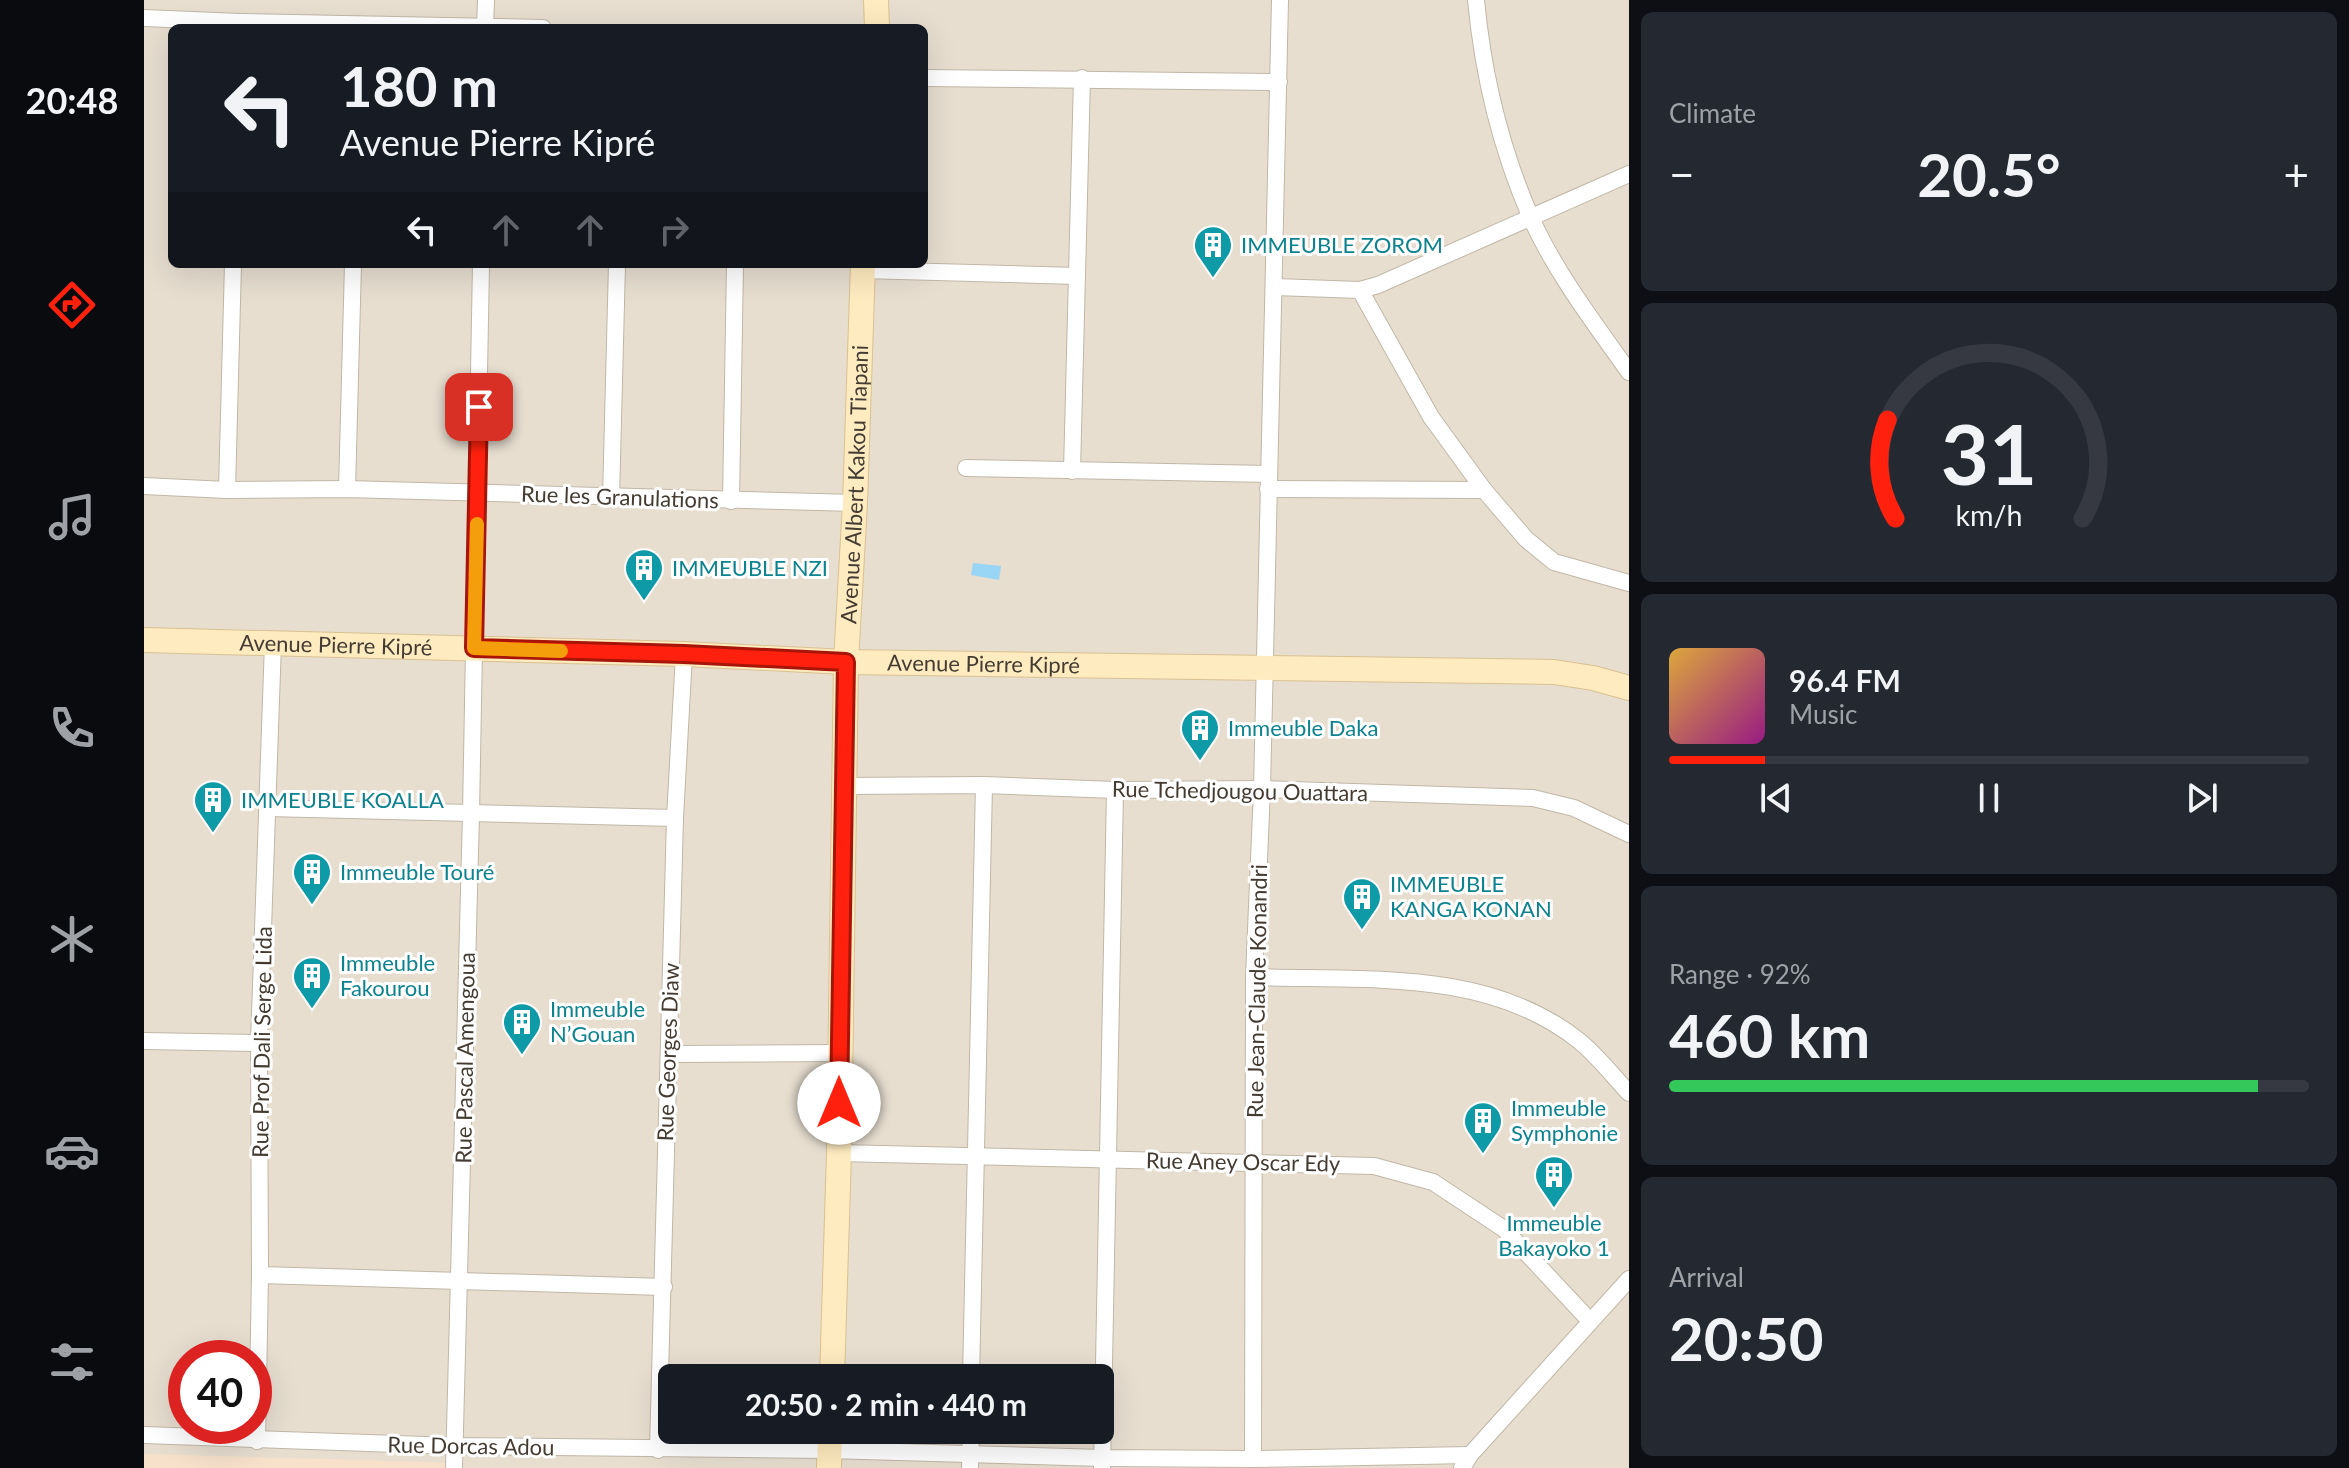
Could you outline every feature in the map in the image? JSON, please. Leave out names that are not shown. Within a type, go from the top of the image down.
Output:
[{"type":"street","points":[[485,24],[486,0]]},
{"type":"street","points":[[876,0],[877,24]]},
{"type":"street","name":"Rue Jean-Claude Konandri","points":[[1253,1459],[1254,977],[1262,789],[1280,0]]},
{"type":"street","points":[[1476,0],[1486,76],[1500,129],[1532,219],[1556,264],[1629,372]]},
{"type":"street","points":[[144,18],[226,24]]},
{"type":"street","points":[[928,78],[1279,82]]},
{"type":"street","points":[[1072,471],[1082,78]]},
{"type":"street","points":[[1275,287],[1360,290],[1532,219],[1629,174]]},
{"type":"street","points":[[227,490],[233,268]]},
{"type":"street","points":[[347,489],[353,268]]},
{"type":"street","name":"Rue Pascal Amengoua","points":[[454,1468],[481,268]]},
{"type":"street","points":[[611,498],[617,268]]},
{"type":"street","points":[[731,501],[735,268]]},
{"type":"street","name":"Avenue Albert Kakou Tiapani","points":[[832,1364],[839,1153],[846,662],[863,268]]},
{"type":"street","points":[[887,268],[1076,276]]},
{"type":"street","points":[[1360,290],[1431,417],[1484,490],[1526,539],[1554,562],[1629,583]]},
{"type":"street","points":[[966,468],[1484,490]]},
{"type":"street","name":"Rue les Granulations","points":[[144,486],[855,503]]},
{"type":"street","name":"Avenue Pierre Kipré","points":[[144,640],[684,654],[846,662],[1554,672],[1629,688]]},
{"type":"street","name":"Rue Prof Dali Serge Lida","points":[[259,1340],[259,1043],[273,643]]},
{"type":"street","name":"Rue Georges Diaw","points":[[658,1450],[675,818],[684,654]]},
{"type":"street","points":[[971,1364],[984,785]]},
{"type":"street","name":"Rue Tchedjougou Ouattara","points":[[845,786],[1262,789],[1533,798],[1574,808],[1629,834]]},
{"type":"street","points":[[1102,1463],[1115,790]]},
{"type":"street","points":[[268,808],[675,818]]},
{"type":"street","points":[[1254,977],[1441,983],[1502,1000],[1556,1025],[1580,1041],[1629,1093]]},
{"type":"street","points":[[144,1041],[259,1043]]},
{"type":"street","points":[[669,1054],[839,1053]]},
{"type":"street","name":"Rue Aney Oscar Edy","points":[[839,1153],[1374,1166],[1433,1182],[1504,1229],[1590,1321]]},
{"type":"street","points":[[260,1275],[664,1287]]},
{"type":"street","points":[[1466,1462],[1629,1279]]},
{"type":"street","name":"Rue Dorcas Adou","points":[[144,1435],[168,1436]]},
{"type":"street","name":"Rue Dorcas Adou","points":[[272,1441],[658,1450],[830,1449],[970,1462],[1253,1459],[1466,1462]]},
{"type":"street","points":[[812,1468],[830,1449]]},
{"type":"shaded area","points":[[144,0],[1629,0],[1629,1468],[144,1468]]},
{"type":"shaded area","points":[[144,1454],[431,1462],[461,1464],[461,1468],[144,1468]]},
{"type":"water","points":[[973,563],[1001,566],[999,580],[971,575]]},
{"type":"slow traffic","points":[[477,524],[474,648],[561,651]]},
{"type":"place","name":"IMMEUBLE ZOROM","points":[[1213,279]]},
{"type":"place","name":"IMMEUBLE NZI","points":[[644,602]]},
{"type":"place","name":"Immeuble Daka","points":[[1200,762]]},
{"type":"place","name":"IMMEUBLE KOALLA","points":[[213,834]]},
{"type":"place","name":"Immeuble Touré","points":[[312,906]]},
{"type":"place","name":"IMMEUBLE KANGA KONAN","points":[[1362,931]]},
{"type":"place","name":"Immeuble Fakourou","points":[[312,1010]]},
{"type":"place","name":"Immeuble N’Gouan","points":[[522,1056]]},
{"type":"place","name":"Immeuble Symphonie","points":[[1483,1155]]},
{"type":"place","name":"Immeuble Bakayoko 1","points":[[1554,1209]]},
{"type":"route","points":[[479,407],[474,648],[846,662],[839,1103]]}]
